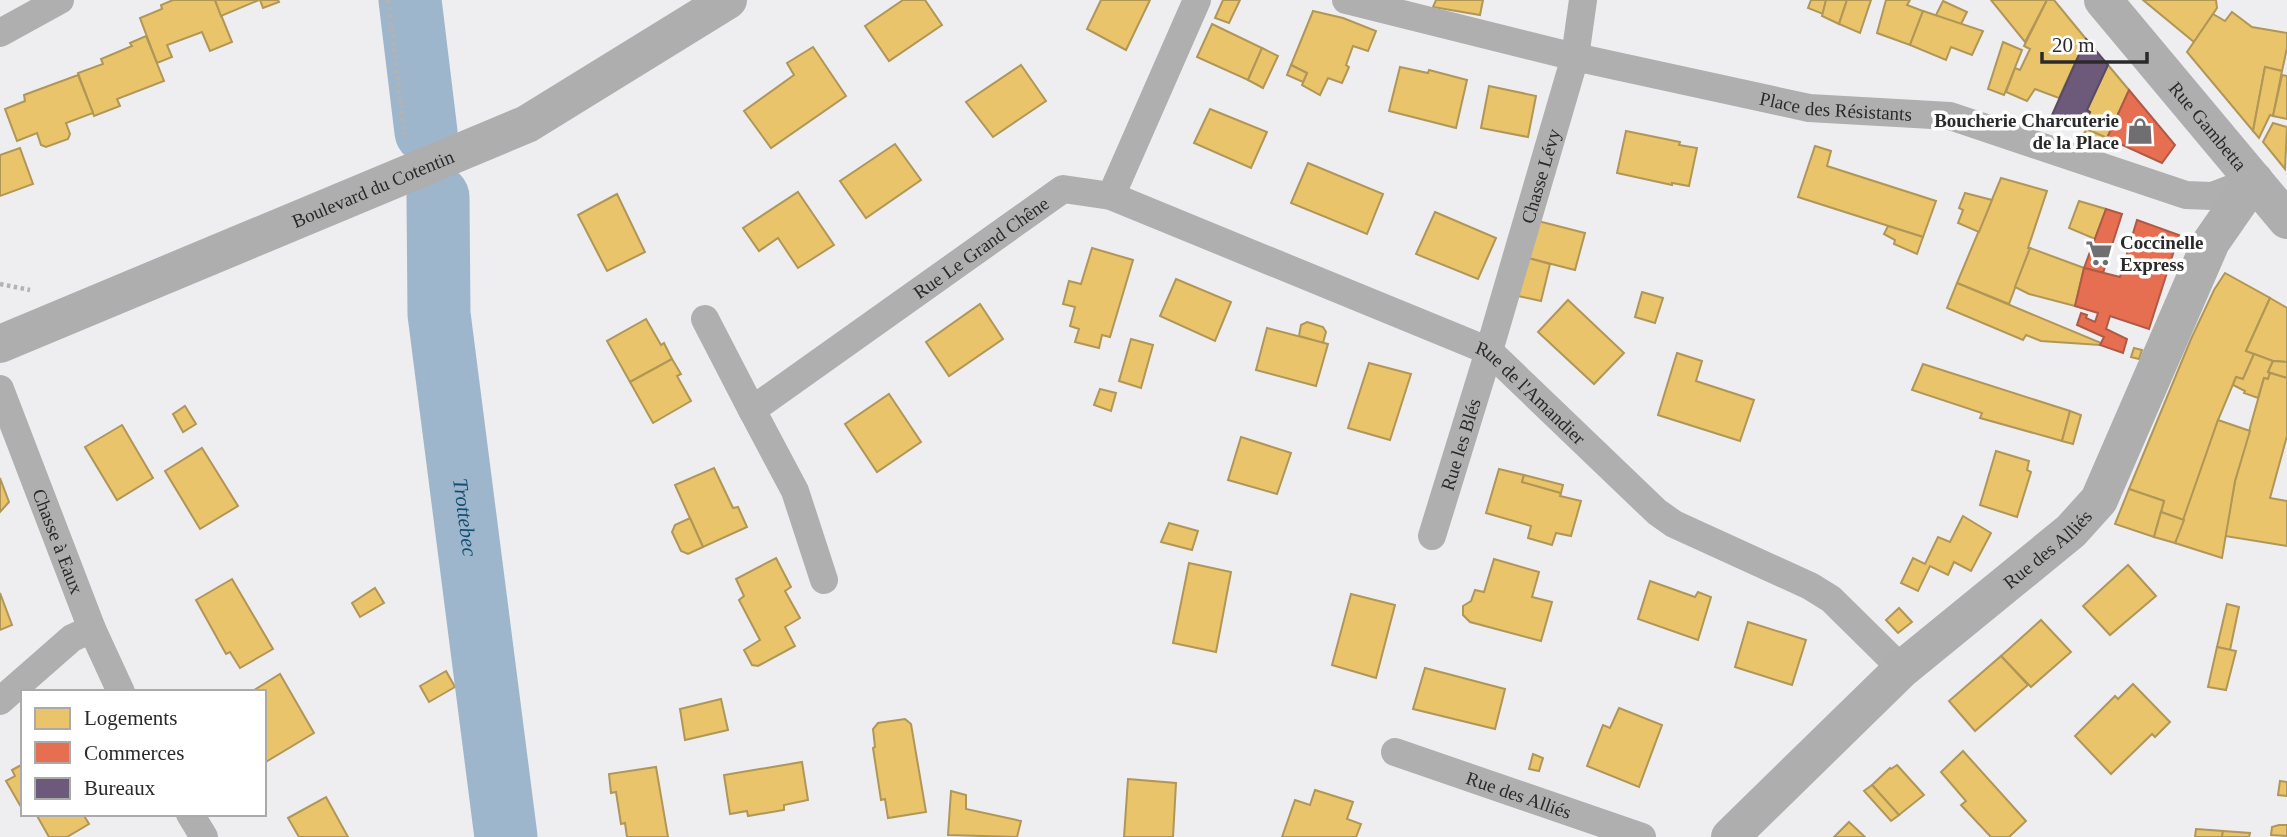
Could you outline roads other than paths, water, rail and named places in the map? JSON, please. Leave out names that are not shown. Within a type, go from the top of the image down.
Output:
[{"type":"main road","name":"Boulevard du Cotentin","points":[[0,344],[527,124],[728,0]]},
{"type":"main road","name":"Rue Gambetta","points":[[2103,0],[2287,220]]},
{"type":"main road","name":"Rue des Alliés","points":[[1730,837],[1902,668],[2071,531],[2099,500],[2211,242],[2254,180]]},
{"type":"street","points":[[0,33],[60,0]]},
{"type":"street","points":[[1111,196],[1197,0]]},
{"type":"street","name":"Place des Résistants","points":[[1346,0],[1575,57],[1809,108],[1950,116],[2186,195],[2211,195],[2254,180]]},
{"type":"street","name":"Chasse Lévy","points":[[1489,351],[1575,57],[1583,0]]},
{"type":"street","name":"Rue Le Grand Chêne","points":[[752,410],[1063,189],[1111,196]]},
{"type":"street","name":"Rue de l'Amandier","points":[[1111,196],[1489,351],[1657,512],[1674,524],[1810,586],[1831,599],[1902,668]]},
{"type":"street","points":[[705,319],[795,491],[824,580]]},
{"type":"street","name":"Rue les Blés","points":[[1432,536],[1489,351]]},
{"type":"street","name":"Chasse à Eaux","points":[[0,389],[92,629],[120,690]]},
{"type":"street","points":[[0,701],[72,638],[92,629]]},
{"type":"street","name":"Rue des Alliés","points":[[1395,752],[1642,837]]},
{"type":"street","points":[[191,816],[204,837]]},
{"type":"waterway","name":"Trottebec","points":[[410,0],[426,132]]},
{"type":"waterway","name":"Trottebec","points":[[438,197],[439,314],[506,837]]},
{"type":"place","name":"Boucherie Charcuterie de la Place","points":[[2140,131]]},
{"type":"place","name":"Coccinelle Express","points":[[2099,253]]}]
